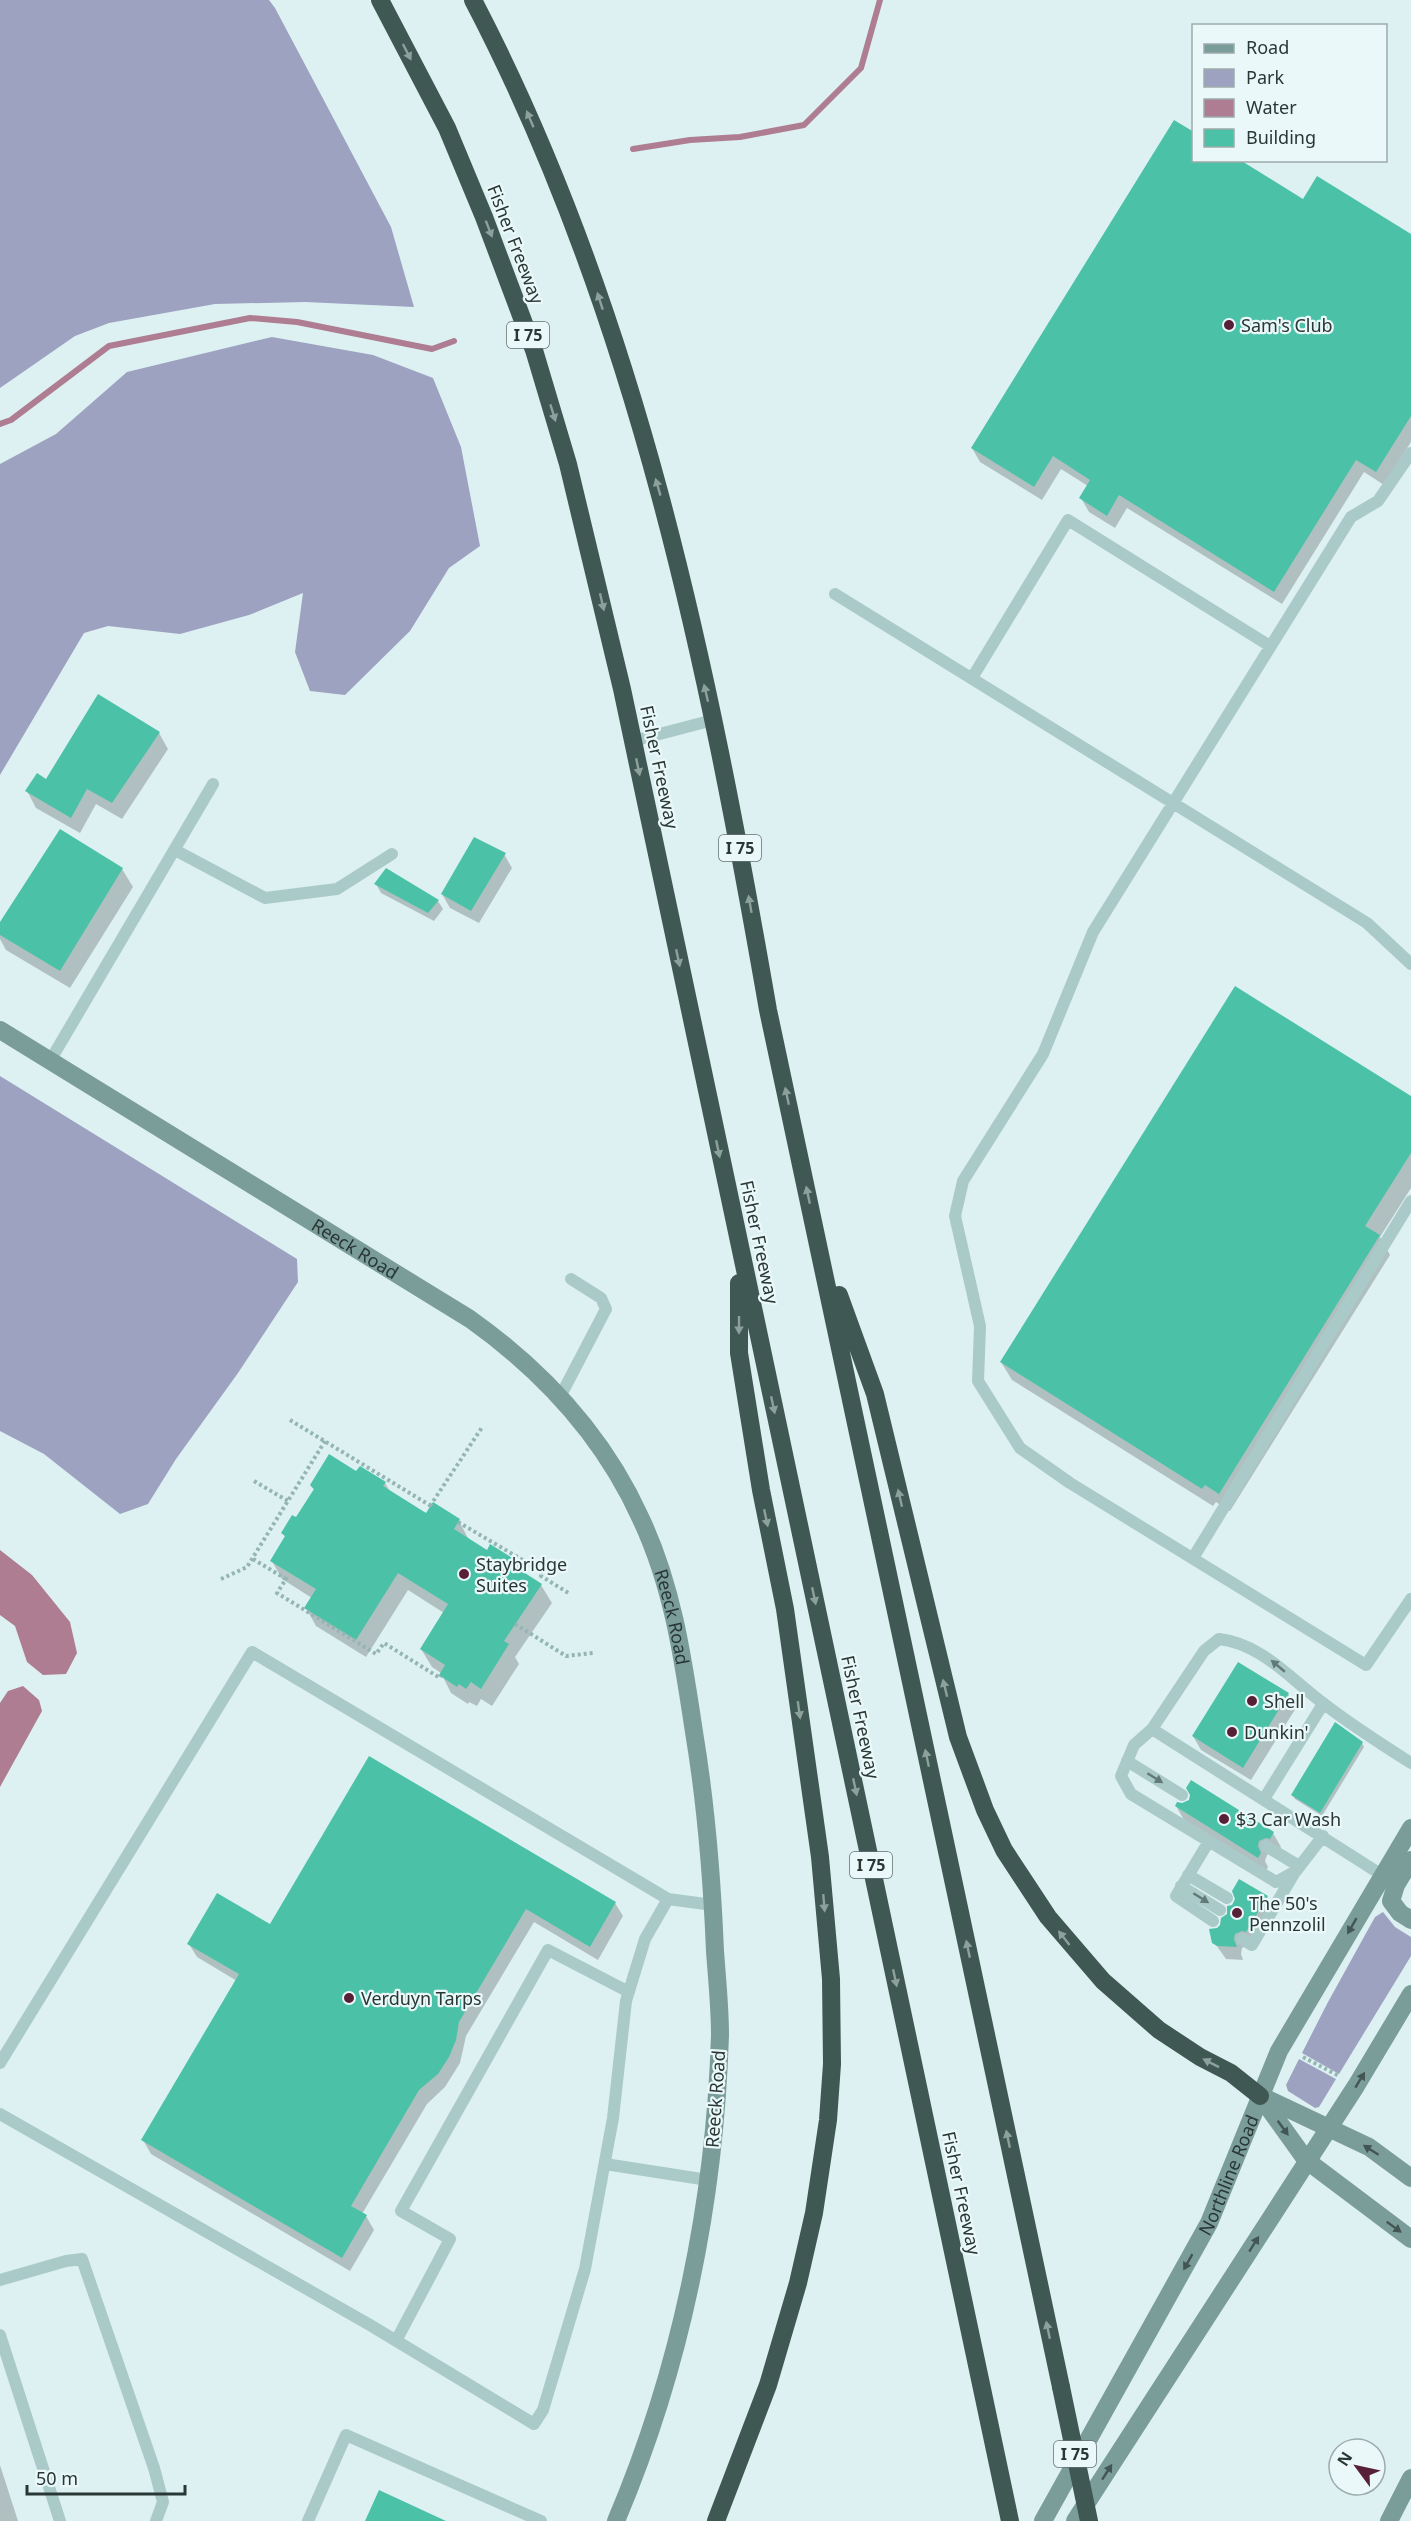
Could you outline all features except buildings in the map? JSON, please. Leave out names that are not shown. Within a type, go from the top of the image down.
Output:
[{"type":"highway","name":"Fisher Freeway","points":[[380,0],[447,128],[484,217],[534,350],[568,464],[600,590],[1010,2521]]},
{"type":"highway","name":"I 75","points":[[473,0],[522,100],[582,243],[639,422],[674,544],[734,813],[768,1011],[1089,2521]]},
{"type":"highway","points":[[817,1237],[875,1394],[958,1737],[985,1810],[1004,1850],[1048,1917],[1102,1981],[1159,2030],[1200,2057],[1231,2073],[1260,2096]]},
{"type":"highway","points":[[716,2521],[768,2385],[798,2283],[814,2213],[828,2120],[832,2064],[831,1980],[820,1857],[785,1609],[760,1490],[739,1353],[739,1246]]},
{"type":"main road","name":"Reeck Road","points":[[0,1030],[470,1319],[523,1360],[560,1397],[591,1434],[627,1490],[642,1520],[663,1571],[677,1625],[703,1788],[713,1905],[720,2032],[716,2106],[708,2180],[690,2286],[666,2380],[644,2451],[616,2521]]},
{"type":"main road","name":"Northline Road","points":[[1043,2521],[1209,2223],[1279,2051],[1411,1828]]},
{"type":"main road","points":[[1411,1860],[1396,1884],[1391,1901],[1400,1913],[1411,1920]]},
{"type":"main road","points":[[1075,2521],[1306,2160],[1356,2086],[1411,1994]]},
{"type":"main road","points":[[1260,2096],[1369,2147],[1411,2178]]},
{"type":"main road","points":[[1260,2096],[1306,2160],[1411,2239]]},
{"type":"main road","points":[[1407,2485],[1411,2512]]},
{"type":"main road","points":[[1389,2521],[1407,2485]]},
{"type":"lane","points":[[1411,453],[1378,501],[1351,517],[1093,932],[1043,1054],[963,1181],[955,1216],[980,1326],[978,1381],[1020,1448],[1366,1665],[1411,1599]]},
{"type":"lane","points":[[972,678],[1068,520],[1270,646]]},
{"type":"lane","points":[[835,594],[1367,923],[1411,964]]},
{"type":"lane","points":[[633,741],[712,720]]},
{"type":"lane","points":[[50,1061],[213,784]]},
{"type":"lane","points":[[175,850],[265,898],[337,889],[392,854]]},
{"type":"lane","points":[[1193,1558],[1411,1201]]},
{"type":"lane","points":[[560,1397],[606,1309],[601,1298],[572,1279]]},
{"type":"lane","points":[[1297,1869],[1276,1882],[1131,1794],[1121,1776],[1134,1745],[1152,1729],[1204,1651],[1219,1639],[1236,1641],[1269,1658],[1323,1704],[1411,1763]]},
{"type":"lane","points":[[0,2063],[252,1652],[668,1899],[713,1905]]},
{"type":"lane","points":[[1264,1799],[1323,1704]]},
{"type":"lane","points":[[1152,1729],[1382,1875]]},
{"type":"lane","points":[[1127,1761],[1182,1795]]},
{"type":"lane","points":[[1245,1933],[1252,1945],[1297,1869],[1323,1836]]},
{"type":"lane","points":[[1182,1886],[1209,1841]]},
{"type":"lane","points":[[1266,1846],[1297,1869]]},
{"type":"lane","points":[[1182,1886],[1227,1898]]},
{"type":"lane","points":[[1182,1886],[1220,1910]]},
{"type":"lane","points":[[1182,1886],[1213,1921]]},
{"type":"lane","points":[[0,2114],[396,2341],[534,2424],[543,2410],[585,2269],[613,2118],[629,1992],[645,1939],[668,1899]]},
{"type":"lane","points":[[1255,1917],[1267,1921]]},
{"type":"lane","points":[[396,2341],[450,2239],[401,2211],[548,1950],[629,1992]]},
{"type":"lane","points":[[605,2164],[708,2180]]},
{"type":"lane","points":[[0,2280],[66,2261],[82,2259],[154,2468],[163,2502],[156,2521]]},
{"type":"lane","points":[[0,2335],[60,2521]]},
{"type":"lane","points":[[308,2521],[346,2435],[526,2518],[541,2521]]},
{"type":"path","points":[[290,1420],[430,1506],[483,1426]]},
{"type":"path","points":[[221,1579],[248,1567],[325,1442]]},
{"type":"path","points":[[254,1481],[288,1502]]},
{"type":"path","points":[[458,1522],[543,1572],[538,1581]]},
{"type":"path","points":[[253,1559],[286,1579],[277,1593],[376,1654],[384,1642],[441,1677]]},
{"type":"path","points":[[541,1576],[570,1594]]},
{"type":"path","points":[[515,1624],[566,1656],[593,1653]]},
{"type":"path","points":[[1303,2057],[1339,2076]]},
{"type":"green space","points":[[0,0],[269,0],[391,227],[414,307],[305,302],[215,304],[109,323],[75,336],[0,388]]},
{"type":"green space","points":[[272,337],[373,355],[433,378],[461,447],[480,546],[449,568],[410,631],[345,695],[310,691],[295,652],[303,593],[249,615],[180,634],[108,626],[84,633],[0,775],[0,464],[56,434],[127,372]]},
{"type":"green space","points":[[0,1076],[297,1259],[298,1282],[238,1373],[176,1459],[148,1504],[120,1514],[44,1454],[0,1431]]},
{"type":"green space","points":[[1383,1912],[1395,1927],[1411,1937],[1411,1956],[1339,2074],[1302,2053],[1375,1917]]},
{"type":"green space","points":[[1299,2059],[1336,2079],[1319,2107],[1315,2108],[1288,2091],[1286,2085]]},
{"type":"water","points":[[0,1550],[32,1575],[70,1622],[77,1653],[66,1674],[43,1675],[27,1662],[15,1626],[0,1615]]},
{"type":"water","points":[[23,1686],[39,1700],[42,1711],[0,1787],[0,1703],[8,1691]]},
{"type":"waterway","points":[[633,149],[690,140],[740,137],[804,125],[861,68],[880,0]]},
{"type":"waterway","points":[[0,424],[11,420],[109,346],[250,318],[297,322],[432,349],[454,341]]},
{"type":"place","name":"Sam's Club","points":[[1229,325]]},
{"type":"place","name":"Staybridge Suites","points":[[464,1574]]},
{"type":"place","name":"Shell","points":[[1252,1701]]},
{"type":"place","name":"Dunkin'","points":[[1232,1732]]},
{"type":"place","name":"$3 Car Wash","points":[[1224,1819]]},
{"type":"place","name":"The 50's Pennzolil","points":[[1237,1913]]},
{"type":"place","name":"Verduyn Tarps","points":[[349,1998]]}]
